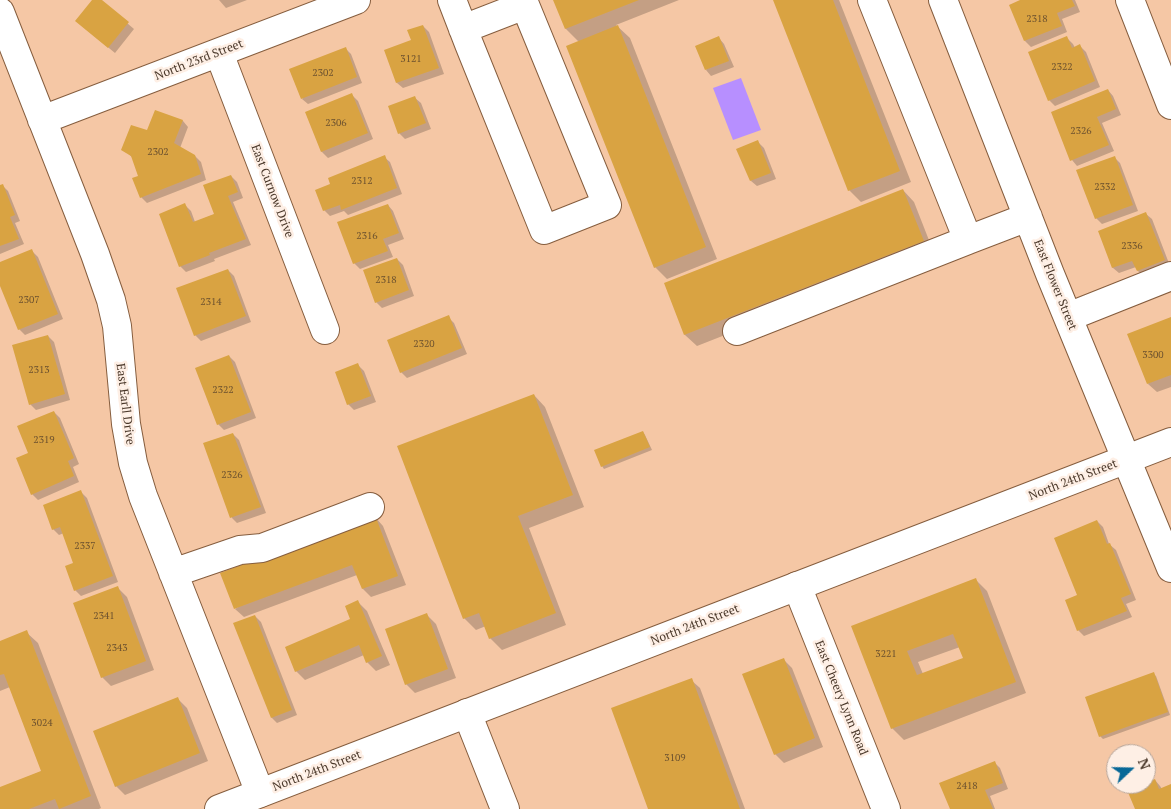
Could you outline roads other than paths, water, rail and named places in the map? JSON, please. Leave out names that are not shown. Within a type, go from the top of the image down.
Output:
[{"type":"street","points":[[452,0],[463,29],[544,230],[607,205],[525,5],[463,29]]},
{"type":"street","points":[[872,0],[968,240]]},
{"type":"street","name":"East Flower Street","points":[[943,0],[1028,218],[1126,459],[1163,522],[1171,568]]},
{"type":"street","points":[[1130,0],[1171,105]]},
{"type":"street","name":"North 23rd Street","points":[[42,120],[219,53],[346,2]]},
{"type":"street","name":"East Earll Drive","points":[[0,12],[95,254],[111,300],[117,326],[126,424],[133,464],[143,496],[260,793]]},
{"type":"street","name":"East Curnow Drive","points":[[219,53],[324,330]]},
{"type":"street","points":[[737,331],[1028,218]]},
{"type":"street","points":[[1068,317],[1171,276]]},
{"type":"street","name":"North 24th Street","points":[[219,809],[1171,442]]},
{"type":"street","points":[[173,573],[240,550],[262,548],[370,507]]},
{"type":"street","name":"East Cheery Lynn Road","points":[[797,586],[886,809]]},
{"type":"street","points":[[467,714],[505,809]]}]
